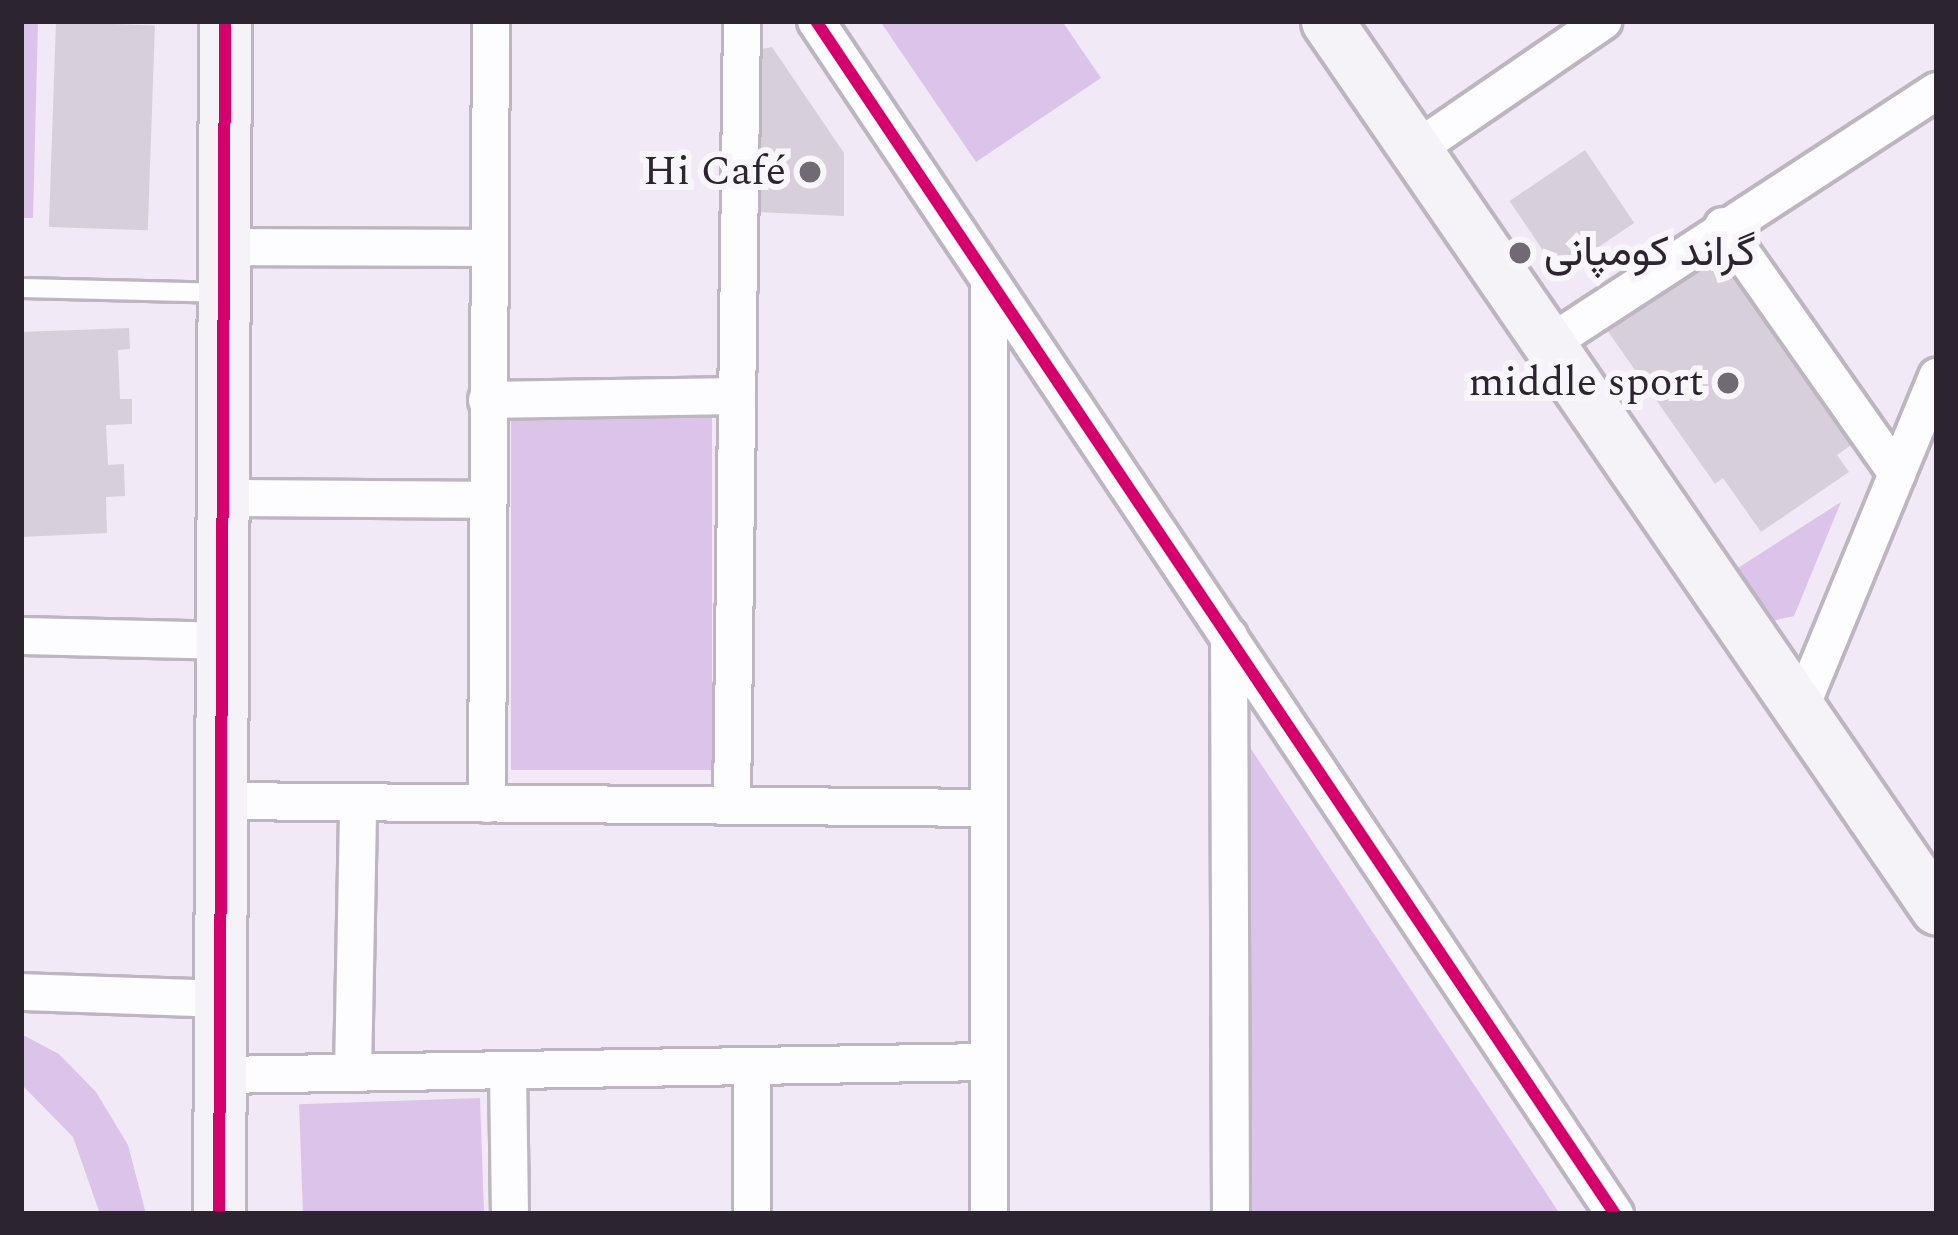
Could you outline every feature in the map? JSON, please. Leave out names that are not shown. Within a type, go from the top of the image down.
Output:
[{"type":"street","points":[[219,1214],[225,21]]},
{"type":"street","points":[[487,804],[490,21]]},
{"type":"street","points":[[732,803],[742,21]]},
{"type":"street","points":[[816,21],[1615,1214]]},
{"type":"street","points":[[1328,21],[1544,347],[1936,905]]},
{"type":"street","points":[[1412,152],[1603,21]]},
{"type":"street","points":[[1544,347],[1723,226],[1937,91]]},
{"type":"street","points":[[1723,226],[1897,474]]},
{"type":"street","points":[[224,270],[488,248]]},
{"type":"street","points":[[989,282],[989,1214]]},
{"type":"street","points":[[1798,714],[1937,377]]},
{"type":"street","points":[[488,400],[737,396]]},
{"type":"street","points":[[221,498],[487,500]]},
{"type":"street","points":[[1229,634],[1231,1214]]},
{"type":"street","points":[[21,636],[222,641]]},
{"type":"street","points":[[220,801],[989,808]]},
{"type":"street","points":[[353,1073],[358,803]]},
{"type":"street","points":[[21,992],[220,998]]},
{"type":"street","points":[[220,1075],[989,1062]]},
{"type":"street","points":[[752,1066],[752,1214]]},
{"type":"street","points":[[508,1070],[510,1214]]},
{"type":"lane","points":[[21,288],[224,270]]},
{"type":"shaded area","points":[[21,21],[38,21],[33,218],[21,218]]},
{"type":"shaded area","points":[[880,21],[1062,21],[1101,78],[976,162]]},
{"type":"shaded area","points":[[511,414],[712,414],[712,770],[511,770]]},
{"type":"shaded area","points":[[1841,502],[1794,616],[1773,621],[1738,568]]},
{"type":"shaded area","points":[[1249,746],[1560,1214],[1248,1214]]},
{"type":"shaded area","points":[[21,1034],[59,1054],[96,1092],[128,1145],[146,1214],[100,1214],[73,1137],[21,1084]]},
{"type":"shaded area","points":[[480,1098],[484,1214],[303,1214],[299,1104]]},
{"type":"building","points":[[56,22],[155,25],[148,230],[49,227]]},
{"type":"building","points":[[772,47],[844,153],[844,216],[758,212],[761,49]]},
{"type":"building","points":[[1585,150],[1634,223],[1559,274],[1510,201]]},
{"type":"building","name":"middle sport","points":[[1715,244],[1854,443],[1837,455],[1849,472],[1761,532],[1723,478],[1715,484],[1602,323]]},
{"type":"building","points":[[129,328],[130,349],[118,350],[120,399],[132,399],[132,424],[106,425],[108,465],[124,464],[125,496],[106,497],[107,533],[21,537],[21,332]]},
{"type":"cycle path","points":[[219,1214],[225,21]]},
{"type":"cycle path","points":[[816,21],[1615,1214]]},
{"type":"place","name":"Hi Café","points":[[810,172]]},
{"type":"place","name":"گراند كومپانى","points":[[1520,253]]},
{"type":"place","name":"middle sport","points":[[1728,383]]}]
